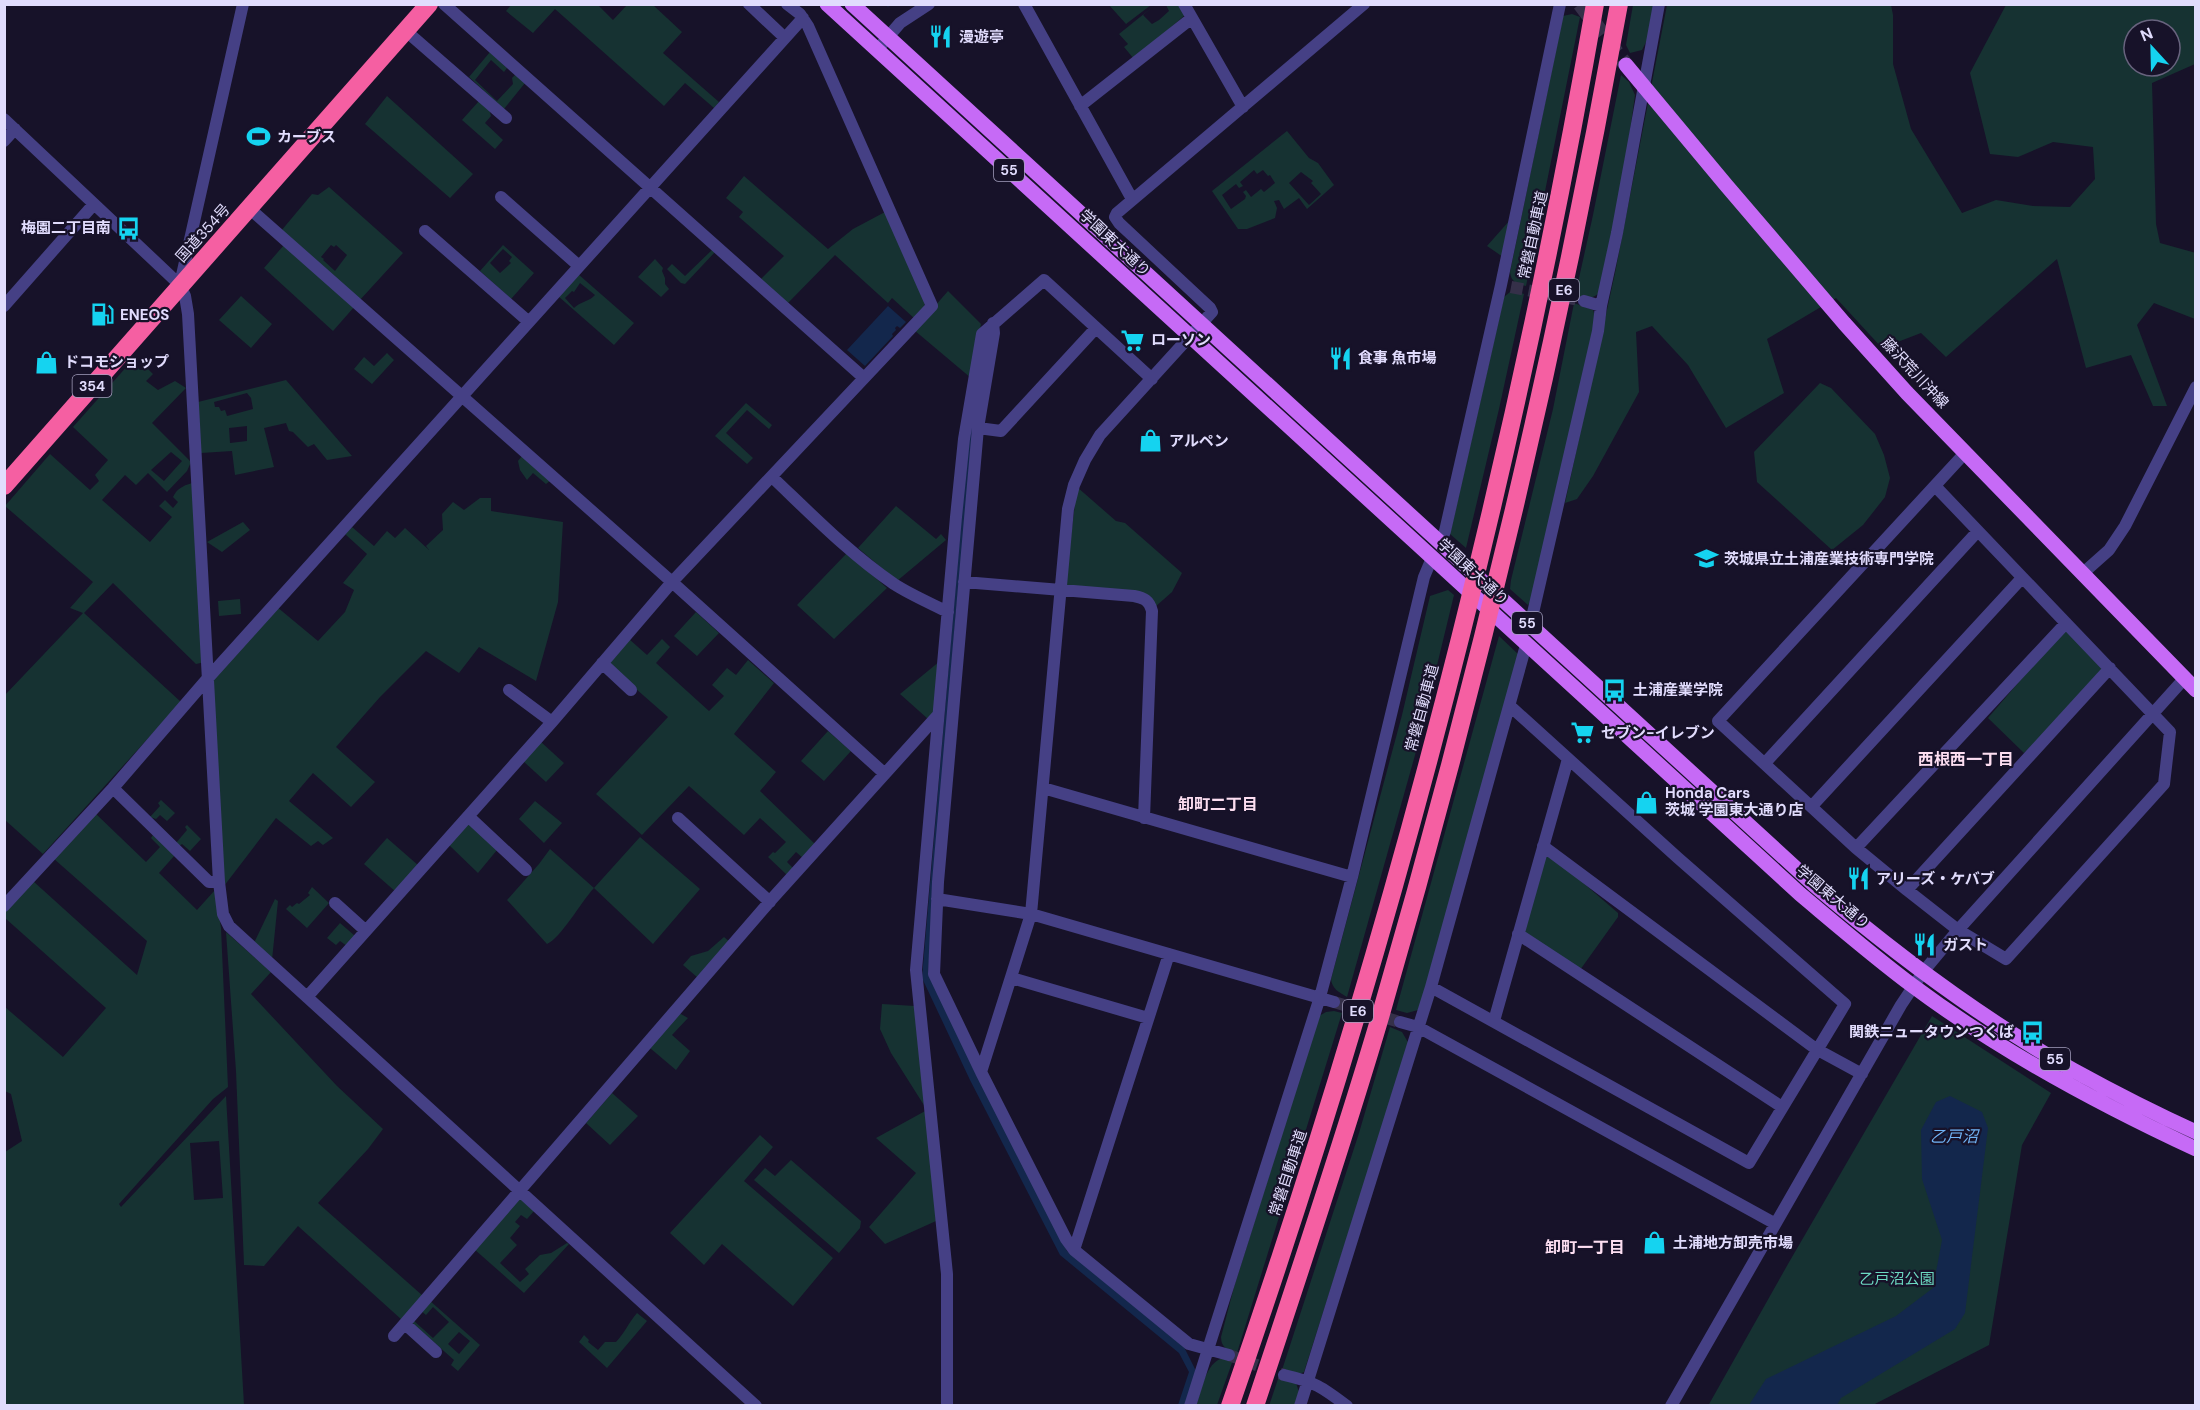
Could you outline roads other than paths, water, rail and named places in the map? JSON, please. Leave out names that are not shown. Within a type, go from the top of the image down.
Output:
[{"type":"highway","name":"国道354号","points":[[7,477],[429,4]]},
{"type":"highway","name":"常磐自動車道","points":[[1230,1406],[1354,1023],[1414,810],[1480,556],[1537,303],[1575,118],[1595,4]]},
{"type":"highway","name":"E6","points":[[1255,1406],[1377,1026],[1436,818],[1486,629],[1561,305],[1619,4]]},
{"type":"main road","name":"学園東大通り","points":[[827,4],[1800,894],[1913,986],[1994,1041],[2132,1119],[2196,1149]]},
{"type":"main road","name":"学園東大通り","points":[[852,4],[1440,544],[1854,919],[1923,972],[2004,1029],[2072,1070],[2196,1132]]},
{"type":"main road","name":"藤沢荒川沖線","points":[[1626,65],[1844,322],[1965,453],[2190,685]]},
{"type":"street","points":[[180,285],[243,4]]},
{"type":"street","points":[[444,4],[864,378]]},
{"type":"street","points":[[749,4],[784,37]]},
{"type":"street","points":[[307,997],[552,722],[672,582],[932,306],[803,18],[786,4]]},
{"type":"street","points":[[877,50],[900,23],[929,4]]},
{"type":"street","points":[[1039,4],[1026,9],[1132,199]]},
{"type":"street","points":[[1184,4],[1243,107]]},
{"type":"street","points":[[981,1072],[1031,914],[1068,509],[1074,485],[1100,435],[1212,312],[1119,224],[1115,217],[1132,199],[1364,4]]},
{"type":"street","points":[[1440,544],[1506,286],[1560,4]]},
{"type":"street","points":[[1530,626],[1598,331],[1659,4]]},
{"type":"street","points":[[4,906],[113,788],[208,678],[803,18]]},
{"type":"street","points":[[1080,106],[1192,18]]},
{"type":"street","points":[[406,31],[506,118]]},
{"type":"street","points":[[4,119],[180,285],[185,296],[188,314],[219,882],[223,914],[229,926],[756,1406]]},
{"type":"street","points":[[4,141],[15,129]]},
{"type":"street","points":[[501,197],[579,266]]},
{"type":"street","points":[[4,306],[94,204]]},
{"type":"street","points":[[249,208],[672,582],[885,774]]},
{"type":"street","points":[[425,231],[529,322]]},
{"type":"street","points":[[947,1406],[947,1274],[916,970],[964,439],[982,334],[1044,280],[1152,379]]},
{"type":"street","points":[[1584,301],[1601,306]]},
{"type":"street","points":[[993,323],[994,333],[978,428],[964,582],[937,899],[934,974],[981,1072],[1063,1233],[1074,1250],[1189,1344],[1230,1355]]},
{"type":"street","points":[[978,428],[1001,431],[1096,328]]},
{"type":"street","points":[[2082,574],[2109,550],[2125,526],[2196,387]]},
{"type":"street","points":[[1300,439],[1312,426]]},
{"type":"street","points":[[1935,486],[2170,732],[2164,784],[2006,959],[1958,930],[1856,848],[1718,721],[1965,453]]},
{"type":"street","points":[[772,477],[855,554],[896,585],[948,612]]},
{"type":"street","points":[[1766,763],[1978,531]]},
{"type":"street","points":[[1190,1406],[1320,997],[1352,877],[1424,578],[1432,558]]},
{"type":"street","points":[[1812,806],[2022,578]]},
{"type":"street","points":[[964,582],[1134,596],[1145,598],[1150,604],[1152,611],[1144,818]]},
{"type":"street","points":[[1856,848],[2066,623]]},
{"type":"street","points":[[1300,1406],[1431,987],[1526,645]]},
{"type":"street","points":[[602,663],[630,690]]},
{"type":"street","points":[[1907,890],[2110,669]]},
{"type":"street","points":[[1671,1406],[1774,1223],[1923,972],[1958,930],[2153,714],[2190,685]]},
{"type":"street","points":[[509,690],[552,722]]},
{"type":"street","points":[[1431,987],[1749,1163],[1845,1004],[1510,706]]},
{"type":"street","points":[[394,1336],[770,902],[938,715]]},
{"type":"street","points":[[1494,1021],[1568,759]]},
{"type":"street","points":[[113,788],[209,882],[219,882]]},
{"type":"street","points":[[1043,788],[1352,877]]},
{"type":"street","points":[[468,816],[526,870]]},
{"type":"street","points":[[678,818],[770,902]]},
{"type":"street","points":[[1543,846],[1816,1049],[1862,1074]]},
{"type":"street","points":[[937,899],[1031,914],[1334,1002]]},
{"type":"street","points":[[334,903],[366,931]]},
{"type":"street","points":[[1518,934],[1782,1107]]},
{"type":"street","points":[[1074,1250],[1169,954]]},
{"type":"street","points":[[1012,978],[1148,1018]]},
{"type":"street","points":[[1400,1022],[1418,1028],[1774,1223]]},
{"type":"street","points":[[405,1324],[436,1352]]},
{"type":"street","points":[[1284,1375],[1309,1380],[1347,1406]]},
{"type":"water","points":[[888,306],[906,322],[900,328],[897,326],[895,328],[893,336],[865,366],[847,350]]},
{"type":"water","points":[[985,340],[956,611],[928,974],[1067,1251],[1184,1347],[1196,1371],[1185,1405],[1178,1405],[1189,1372],[1179,1353],[1060,1255],[970,1080],[922,978],[967,452]]},
{"type":"water","name":"乙戸沼","points":[[1950,1096],[1982,1112],[1988,1128],[1965,1313],[1955,1329],[1841,1398],[1837,1405],[1749,1405],[1766,1379],[1896,1316],[1933,1288],[1942,1240],[1922,1179],[1921,1130],[1936,1102]]},
{"type":"tunnel","points":[[1580,4],[1626,65]]},
{"type":"tunnel","points":[[1511,287],[1584,301]]},
{"type":"tunnel","points":[[1334,1002],[1400,1022]]},
{"type":"tunnel","points":[[1229,1355],[1284,1375]]},
{"type":"place","name":"漫遊亭","points":[[941,37]]},
{"type":"place","name":"カーブス","points":[[259,137]]},
{"type":"place","name":"梅園二丁目南","points":[[129,228]]},
{"type":"place","name":"ENEOS","points":[[102,315]]},
{"type":"place","name":"ローソン","points":[[1133,340]]},
{"type":"place","name":"食事 魚市場","points":[[1340,358]]},
{"type":"place","name":"ドコモショップ","points":[[46,362]]},
{"type":"place","name":"アルペン","points":[[1151,441]]},
{"type":"place","name":"茨城県立土浦産業技術専門学院","points":[[1706,559]]},
{"type":"place","name":"土浦産業学院","points":[[1615,690]]},
{"type":"place","name":"セブン-イレブン","points":[[1583,733]]},
{"type":"place","name":"Honda Cars 茨城 学園東大通り店","points":[[1647,802]]},
{"type":"place","name":"アリーズ・ケバブ","points":[[1858,879]]},
{"type":"place","name":"ガスト","points":[[1925,945]]},
{"type":"place","name":"関鉄ニュータウンつくば","points":[[2032,1032]]},
{"type":"place","name":"土浦地方卸売市場","points":[[1655,1243]]},
{"type":"district","name":"西根西一丁目","points":[[1966,759]]},
{"type":"district","name":"卸町二丁目","points":[[1218,804]]},
{"type":"district","name":"卸町一丁目","points":[[1585,1247]]},
{"type":"park label","name":"乙戸沼公園","points":[[1897,1279]]}]
